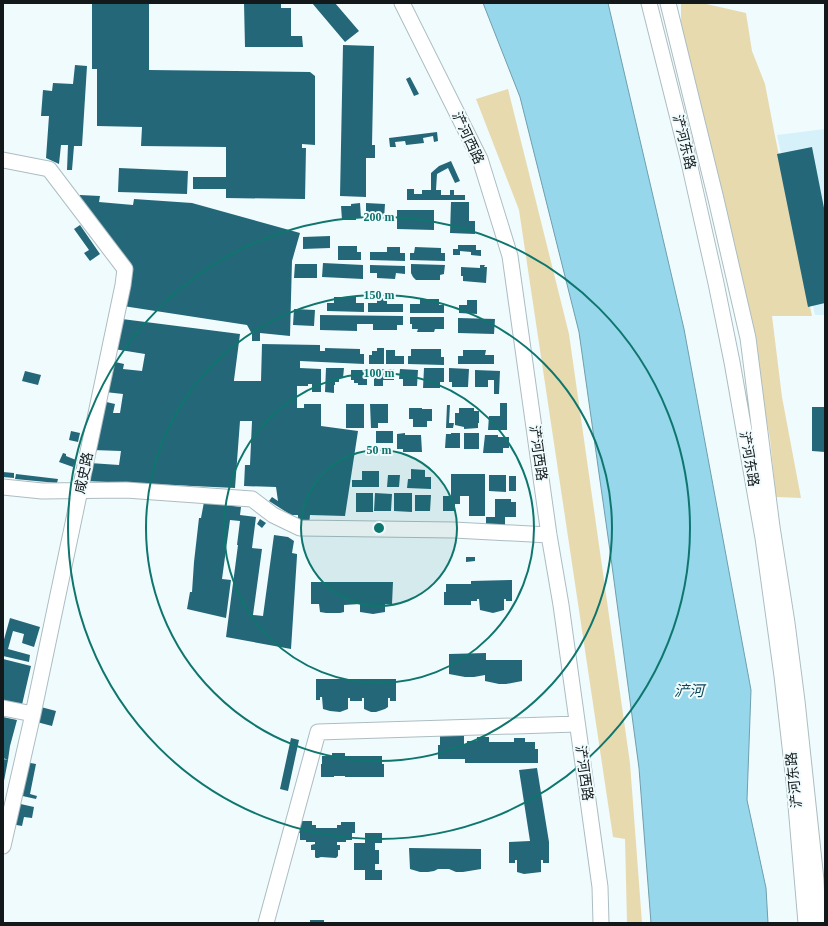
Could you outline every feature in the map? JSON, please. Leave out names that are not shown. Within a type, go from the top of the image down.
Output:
[{"type":"street","name":"浐河西路","points":[[402,3],[480,159],[510,256],[549,535],[561,605],[600,887],[601,923]]},
{"type":"street","name":"浐河东路","points":[[650,3],[690,166],[733,369],[763,538],[778,646],[794,782],[814,916]]},
{"type":"street","name":"浐河东路","points":[[668,3],[748,338],[772,527],[797,701],[816,880],[814,916]]},
{"type":"street","name":"咸史路","points":[[3,160],[49,169],[125,269],[122,292],[34,714],[3,846]]},
{"type":"street","points":[[3,487],[42,491],[126,490],[252,499],[273,515],[300,528],[454,530],[549,535]]},
{"type":"street","points":[[3,708],[34,714]]},
{"type":"street","points":[[266,923],[318,732],[577,724]]},
{"type":"shaded area","points":[[681,3],[702,3],[746,13],[752,51],[765,84],[812,316],[772,316],[782,397],[801,498],[776,497],[770,439],[753,346],[681,27]]},
{"type":"shaded area","points":[[508,89],[569,334],[630,763],[642,923],[627,923],[625,839],[613,837],[519,210],[476,99]]},
{"type":"shaded area","points":[[825,129],[825,315],[815,315],[777,135]]},
{"type":"water","name":"浐河","points":[[483,3],[608,3],[684,329],[751,690],[747,800],[766,888],[768,923],[651,923],[639,768],[579,332],[520,97]]},
{"type":"building","points":[[92,3],[149,3],[149,70],[310,72],[315,76],[315,145],[302,144],[302,148],[306,148],[305,199],[226,198],[226,189],[193,189],[193,177],[226,177],[226,147],[141,146],[142,127],[97,126],[97,69],[92,69]]},
{"type":"building","points":[[244,3],[281,3],[281,8],[291,8],[291,36],[302,36],[303,47],[245,47]]},
{"type":"building","points":[[312,3],[335,3],[359,31],[345,42]]},
{"type":"building","points":[[343,45],[374,46],[372,145],[375,145],[375,158],[366,158],[366,197],[340,196]]},
{"type":"building","points":[[75,65],[87,66],[82,146],[74,146],[72,170],[67,170],[68,145],[61,145],[59,164],[46,158],[49,116],[41,116],[43,90],[52,91],[53,83],[73,84]]},
{"type":"building","points":[[410,77],[419,94],[414,96],[406,79]]},
{"type":"building","points":[[437,132],[438,141],[434,142],[433,136],[423,138],[424,143],[406,145],[405,141],[395,142],[396,147],[390,147],[389,138]]},
{"type":"building","points":[[812,147],[825,213],[825,303],[808,307],[777,154]]},
{"type":"building","points":[[451,161],[460,181],[455,183],[448,168],[437,174],[436,190],[441,190],[441,195],[450,195],[450,190],[454,190],[454,195],[465,195],[465,200],[407,200],[407,189],[414,189],[414,194],[422,194],[422,190],[431,190],[431,173],[439,166]]},
{"type":"building","points":[[119,168],[188,171],[187,194],[118,192]]},
{"type":"building","points":[[80,195],[100,196],[99,202],[133,205],[134,199],[192,203],[300,233],[292,261],[290,336],[260,333],[260,341],[252,341],[252,334],[247,325],[123,306],[131,265],[127,259],[118,257],[79,207]]},
{"type":"building","points":[[451,202],[469,202],[469,221],[475,221],[475,234],[450,233]]},
{"type":"building","points":[[360,203],[361,218],[356,218],[356,220],[342,220],[341,206],[351,206],[351,204]]},
{"type":"building","points":[[366,203],[385,204],[384,219],[381,219],[381,222],[376,222],[376,220],[366,220]]},
{"type":"building","points":[[397,210],[434,210],[434,230],[397,229]]},
{"type":"building","points":[[80,225],[100,254],[90,261],[84,253],[89,250],[74,229]]},
{"type":"building","points":[[330,236],[330,248],[303,249],[303,237]]},
{"type":"building","points":[[458,245],[476,245],[476,250],[481,250],[481,256],[471,255],[471,252],[460,251],[460,255],[453,255],[453,249],[458,249]]},
{"type":"building","points":[[338,246],[357,246],[357,252],[361,252],[361,260],[338,260]]},
{"type":"building","points":[[387,247],[400,247],[400,253],[405,253],[405,261],[370,260],[370,252],[387,252]]},
{"type":"building","points":[[415,247],[441,248],[441,253],[445,253],[445,261],[410,260],[410,253],[414,253]]},
{"type":"building","points":[[323,263],[363,265],[363,279],[322,277]]},
{"type":"building","points":[[295,264],[317,264],[317,278],[294,278]]},
{"type":"building","points":[[411,264],[445,265],[444,274],[440,275],[440,280],[416,280],[411,273]]},
{"type":"building","points":[[370,265],[405,266],[405,274],[396,273],[395,279],[377,278],[377,273],[370,273]]},
{"type":"building","points":[[480,265],[485,265],[484,267],[487,267],[486,283],[463,281],[463,276],[461,276],[461,267],[480,268]]},
{"type":"building","points":[[334,297],[356,297],[356,303],[364,303],[364,312],[327,311],[327,303],[334,303]]},
{"type":"building","points":[[377,298],[387,298],[387,304],[403,304],[403,312],[368,312],[368,303],[377,303]]},
{"type":"building","points":[[420,299],[439,299],[439,305],[444,305],[444,313],[410,313],[410,304],[420,304]]},
{"type":"building","points":[[467,300],[477,300],[477,314],[459,313],[459,305],[467,305]]},
{"type":"building","points":[[294,309],[315,310],[314,326],[293,325]]},
{"type":"building","points":[[320,315],[403,316],[403,325],[397,325],[397,330],[373,330],[373,324],[357,324],[357,331],[320,330]]},
{"type":"building","points":[[410,317],[444,317],[444,329],[435,329],[434,332],[417,332],[418,329],[412,329]]},
{"type":"building","points":[[458,318],[495,319],[494,334],[458,333]]},
{"type":"building","points":[[122,319],[240,334],[234,381],[261,381],[262,344],[320,345],[320,351],[325,351],[325,348],[360,349],[360,354],[364,354],[364,364],[300,361],[300,368],[321,369],[321,392],[312,392],[312,384],[308,384],[308,386],[297,386],[297,408],[304,408],[304,404],[321,404],[321,426],[358,431],[345,516],[310,515],[309,525],[298,524],[298,515],[291,515],[269,501],[272,497],[278,501],[276,487],[244,486],[245,465],[250,465],[252,421],[240,421],[235,488],[86,481],[90,463],[119,465],[121,451],[93,450],[102,401],[115,404],[113,413],[120,413],[123,394],[105,392],[111,361],[124,364],[123,369],[142,371],[145,354],[114,349]]},
{"type":"building","points":[[377,348],[384,348],[384,364],[369,364],[369,355],[372,355],[372,351],[377,351]]},
{"type":"building","points":[[411,349],[441,349],[441,357],[444,357],[444,365],[408,364],[408,356],[411,356]]},
{"type":"building","points":[[386,350],[395,350],[395,356],[404,356],[404,364],[386,364]]},
{"type":"building","points":[[463,350],[486,350],[485,355],[494,355],[494,364],[458,364],[458,356],[463,356]]},
{"type":"building","points":[[326,368],[344,368],[343,378],[339,378],[339,382],[335,382],[334,393],[325,392]]},
{"type":"building","points":[[424,368],[444,368],[444,382],[440,382],[440,388],[423,388]]},
{"type":"building","points":[[449,368],[469,369],[468,387],[452,387],[452,382],[449,382]]},
{"type":"building","points":[[374,369],[394,369],[394,380],[383,380],[383,386],[374,386]]},
{"type":"building","points":[[400,369],[418,370],[417,386],[403,386],[403,379],[399,379]]},
{"type":"building","points":[[351,370],[367,370],[367,385],[358,385],[358,383],[354,383],[354,380],[351,380]]},
{"type":"building","points":[[475,370],[500,371],[499,394],[494,394],[494,380],[488,380],[488,387],[475,387]]},
{"type":"building","points":[[25,371],[41,375],[38,385],[22,381]]},
{"type":"building","points":[[500,403],[507,403],[507,430],[488,430],[489,416],[500,416]]},
{"type":"building","points":[[346,404],[364,404],[364,428],[346,428]]},
{"type":"building","points":[[370,404],[388,404],[388,423],[378,423],[378,428],[371,428]]},
{"type":"building","points":[[447,405],[450,405],[449,423],[454,423],[453,428],[446,428]]},
{"type":"building","points":[[812,407],[825,407],[825,452],[812,451]]},
{"type":"building","points":[[409,408],[432,409],[432,421],[427,421],[427,427],[413,427],[413,419],[409,419]]},
{"type":"building","points":[[459,408],[474,408],[474,411],[479,411],[478,428],[464,429],[464,427],[455,425],[455,413],[459,413]]},
{"type":"building","points":[[71,431],[80,433],[78,442],[69,440]]},
{"type":"building","points":[[376,431],[393,431],[393,443],[376,443]]},
{"type":"building","points":[[405,433],[405,435],[421,435],[422,452],[403,452],[403,449],[397,449],[397,434]]},
{"type":"building","points":[[460,433],[460,448],[445,448],[446,434]]},
{"type":"building","points":[[464,433],[479,433],[479,449],[464,449]]},
{"type":"building","points":[[485,435],[509,437],[509,448],[503,448],[503,453],[483,453]]},
{"type":"building","points":[[63,453],[66,454],[66,456],[76,460],[73,467],[59,462]]},
{"type":"building","points":[[411,469],[425,470],[425,477],[431,477],[431,489],[407,488],[408,479],[411,479]]},
{"type":"building","points":[[362,471],[379,471],[379,487],[352,487],[352,480],[362,480]]},
{"type":"building","points":[[3,472],[14,473],[14,478],[3,477]]},
{"type":"building","points":[[16,474],[58,479],[57,483],[15,479]]},
{"type":"building","points":[[451,474],[485,474],[485,516],[469,516],[469,496],[460,496],[460,504],[455,504],[455,511],[443,511],[443,496],[451,496]]},
{"type":"building","points":[[388,475],[400,475],[399,487],[387,487]]},
{"type":"building","points":[[489,475],[506,475],[506,492],[489,491]]},
{"type":"building","points":[[509,476],[516,476],[516,491],[509,491]]},
{"type":"building","points":[[356,493],[373,493],[373,512],[356,512]]},
{"type":"building","points":[[375,493],[392,494],[391,511],[374,511]]},
{"type":"building","points":[[394,493],[412,493],[412,512],[394,511]]},
{"type":"building","points":[[415,495],[431,495],[430,511],[415,511]]},
{"type":"building","points":[[495,499],[511,499],[511,502],[516,502],[516,517],[505,517],[505,528],[486,528],[486,517],[495,517]]},
{"type":"building","points":[[204,502],[241,507],[240,515],[256,517],[252,548],[262,549],[253,615],[263,616],[274,535],[288,537],[294,541],[292,553],[297,554],[297,556],[291,649],[226,637],[240,521],[230,520],[222,579],[231,580],[226,618],[187,609],[190,592],[192,592],[199,518],[201,518]]},
{"type":"building","points":[[260,519],[266,523],[262,528],[257,524]]},
{"type":"building","points":[[466,557],[475,557],[475,561],[466,562]]},
{"type":"building","points":[[512,580],[512,601],[506,601],[506,599],[504,599],[504,610],[493,613],[480,610],[479,599],[477,599],[477,601],[471,601],[471,605],[444,605],[444,592],[446,592],[446,584],[471,584],[471,581]]},
{"type":"building","points":[[311,582],[393,582],[392,604],[385,604],[385,612],[373,614],[360,612],[360,604],[344,605],[344,612],[340,613],[320,612],[319,604],[311,604]]},
{"type":"building","points":[[10,618],[40,627],[34,647],[22,643],[24,634],[13,631],[8,649],[30,655],[29,662],[3,656],[3,643]]},
{"type":"building","points":[[486,653],[486,660],[522,660],[522,681],[499,684],[485,681],[485,675],[465,677],[449,674],[449,654]]},
{"type":"building","points":[[3,659],[31,666],[21,709],[3,705]]},
{"type":"building","points":[[316,679],[396,679],[396,701],[390,701],[390,698],[388,698],[388,707],[376,712],[371,712],[364,709],[364,698],[362,698],[362,701],[350,701],[350,698],[348,698],[348,709],[340,712],[330,711],[323,709],[322,697],[320,697],[320,700],[316,700]]},
{"type":"building","points":[[37,706],[56,711],[52,726],[33,721]]},
{"type":"building","points":[[3,717],[17,720],[8,760],[3,758]]},
{"type":"building","points":[[440,736],[464,736],[464,744],[467,744],[467,741],[477,741],[477,737],[489,737],[489,742],[514,742],[514,738],[525,738],[525,742],[535,742],[535,749],[538,749],[538,763],[465,763],[465,759],[438,759],[438,745],[440,745]]},
{"type":"building","points":[[291,738],[299,740],[288,791],[280,789]]},
{"type":"building","points":[[332,753],[345,753],[345,756],[382,756],[382,764],[384,764],[384,777],[321,777],[322,756],[332,756]]},
{"type":"building","points":[[3,759],[8,760],[4,781],[3,781]]},
{"type":"building","points":[[25,762],[36,764],[30,794],[37,796],[36,799],[18,795]]},
{"type":"building","points":[[537,768],[549,842],[549,863],[543,863],[543,860],[541,860],[541,872],[524,874],[517,872],[517,860],[515,860],[515,863],[509,863],[509,842],[530,841],[519,770]]},
{"type":"building","points":[[16,803],[34,807],[32,818],[24,817],[22,826],[11,824]]},
{"type":"building","points":[[297,821],[312,821],[312,825],[316,825],[316,828],[337,828],[337,825],[341,825],[341,822],[355,822],[355,833],[352,833],[352,840],[337,842],[337,845],[340,845],[340,850],[338,850],[338,856],[336,858],[316,858],[315,850],[311,850],[311,845],[315,844],[315,842],[300,840],[300,833],[297,833]]},
{"type":"building","points":[[365,833],[382,833],[382,843],[375,843],[375,850],[379,850],[379,864],[375,864],[375,870],[382,870],[382,880],[365,880],[365,870],[354,870],[354,843],[365,843]]},
{"type":"building","points":[[409,848],[481,849],[481,869],[456,872],[449,869],[438,869],[428,872],[420,872],[410,869]]},
{"type":"building","points":[[310,920],[324,920],[324,923],[310,923]]}]
